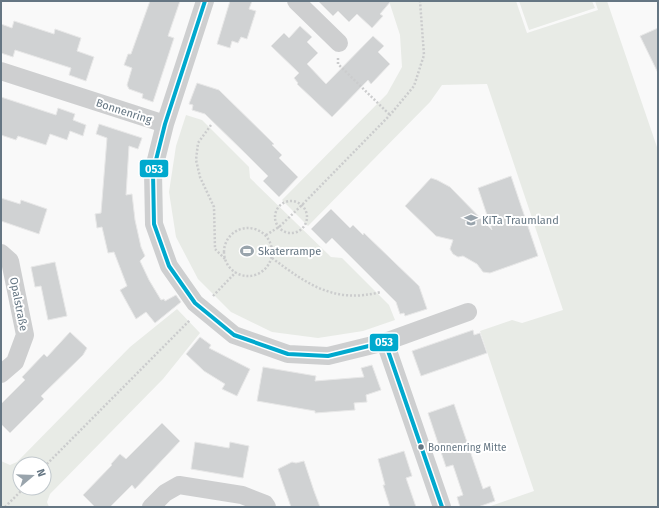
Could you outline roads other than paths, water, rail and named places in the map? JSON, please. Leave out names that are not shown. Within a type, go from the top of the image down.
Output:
[{"type":"street","points":[[165,124],[205,1]]},
{"type":"street","points":[[296,1],[338,43]]},
{"type":"street","name":"Bonnenring","points":[[1,72],[165,124],[153,172],[154,224],[169,266],[201,309],[234,335],[288,354],[328,356],[385,342],[468,312]]},
{"type":"street","name":"Opalstraße","points":[[1,253],[10,261],[25,335],[15,362],[1,374]]},
{"type":"street","points":[[385,342],[442,507]]},
{"type":"street","points":[[151,507],[165,493],[179,486],[242,495],[265,504],[267,507]]},
{"type":"place","name":"KiTa Traumland","points":[[471,220]]},
{"type":"place","name":"Skaterrampe","points":[[247,251]]},
{"type":"place","name":"Bonnenring Mitte","points":[[421,447]]}]
